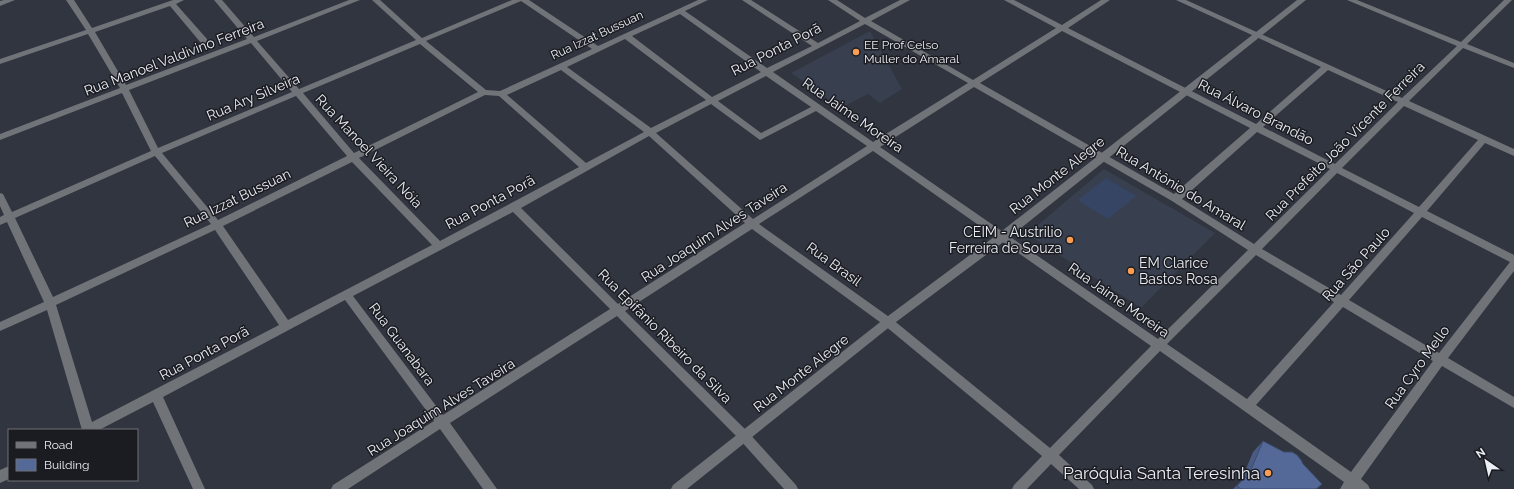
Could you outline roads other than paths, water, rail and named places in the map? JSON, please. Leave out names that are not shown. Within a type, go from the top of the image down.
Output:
[{"type":"street","points":[[0,4],[11,0]]},
{"type":"street","points":[[70,0],[91,32],[125,90],[156,152],[217,225],[286,326]]},
{"type":"street","points":[[0,62],[91,32],[180,0]]},
{"type":"street","name":"Rua Manoel Vieira Nóia","points":[[218,0],[352,156],[439,246]]},
{"type":"street","name":"Rua Manoel Valdivino Ferreira","points":[[0,137],[356,0]]},
{"type":"street","points":[[376,0],[421,42],[484,92],[501,94],[585,167]]},
{"type":"street","name":"Rua Ary Silveira","points":[[5,219],[156,152],[518,0]]},
{"type":"street","points":[[524,0],[597,49]]},
{"type":"street","points":[[682,0],[692,6]]},
{"type":"street","name":"Rua Izzat Bussuan","points":[[501,94],[704,0]]},
{"type":"street","points":[[746,0],[816,45]]},
{"type":"street","name":"Rua Antônio do Amaral","points":[[832,0],[865,21],[1175,199],[1256,250],[1514,403]]},
{"type":"street","name":"Rua Ponta Porã","points":[[90,429],[439,246],[650,132],[816,45],[906,0]]},
{"type":"street","name":"Rua Álvaro Brandão","points":[[1008,0],[1514,260]]},
{"type":"street","name":"Rua Joaquim Alves Taveira","points":[[337,489],[618,311],[874,146],[1106,0]]},
{"type":"street","points":[[1180,0],[1514,153]]},
{"type":"street","name":"Rua Monte Alegre","points":[[677,489],[888,322],[1002,237],[1302,0]]},
{"type":"street","points":[[1351,0],[1514,66]]},
{"type":"street","name":"Rua Prefeito João Vicente Ferreira","points":[[1018,489],[1159,345],[1403,102],[1508,0]]},
{"type":"street","points":[[172,3],[204,41]]},
{"type":"street","name":"Rua Jaime Moreira","points":[[680,11],[1002,237],[1248,406],[1349,485],[1364,489]]},
{"type":"street","points":[[626,36],[760,137],[817,107]]},
{"type":"street","name":"Rua Brasil","points":[[561,66],[650,132],[752,224],[888,322],[1051,456],[1088,489]]},
{"type":"street","points":[[1175,199],[1326,67]]},
{"type":"street","name":"Rua Izzat Bussuan","points":[[0,327],[217,225],[352,156],[484,92]]},
{"type":"street","name":"Rua São Paulo","points":[[1248,406],[1420,213],[1483,139]]},
{"type":"street","points":[[0,196],[5,219],[50,303],[88,429]]},
{"type":"street","name":"Rua Epifânio Ribeiro da Silva","points":[[514,206],[744,436],[792,489]]},
{"type":"street","name":"Rua Cyro Mello","points":[[1349,485],[1441,359],[1514,264]]},
{"type":"street","name":"Rua Guanabara","points":[[346,294],[360,316],[442,422],[491,489]]},
{"type":"street","points":[[156,394],[199,489]]},
{"type":"place","name":"EE Prof Celso Muller do Amaral","points":[[856,52]]},
{"type":"place","name":"CEIM - Austrilio Ferreira de Souza","points":[[1070,240]]},
{"type":"place","name":"EM Clarice Bastos Rosa","points":[[1131,271]]},
{"type":"place","name":"Paróquia Santa Teresinha","points":[[1268,473]]}]
